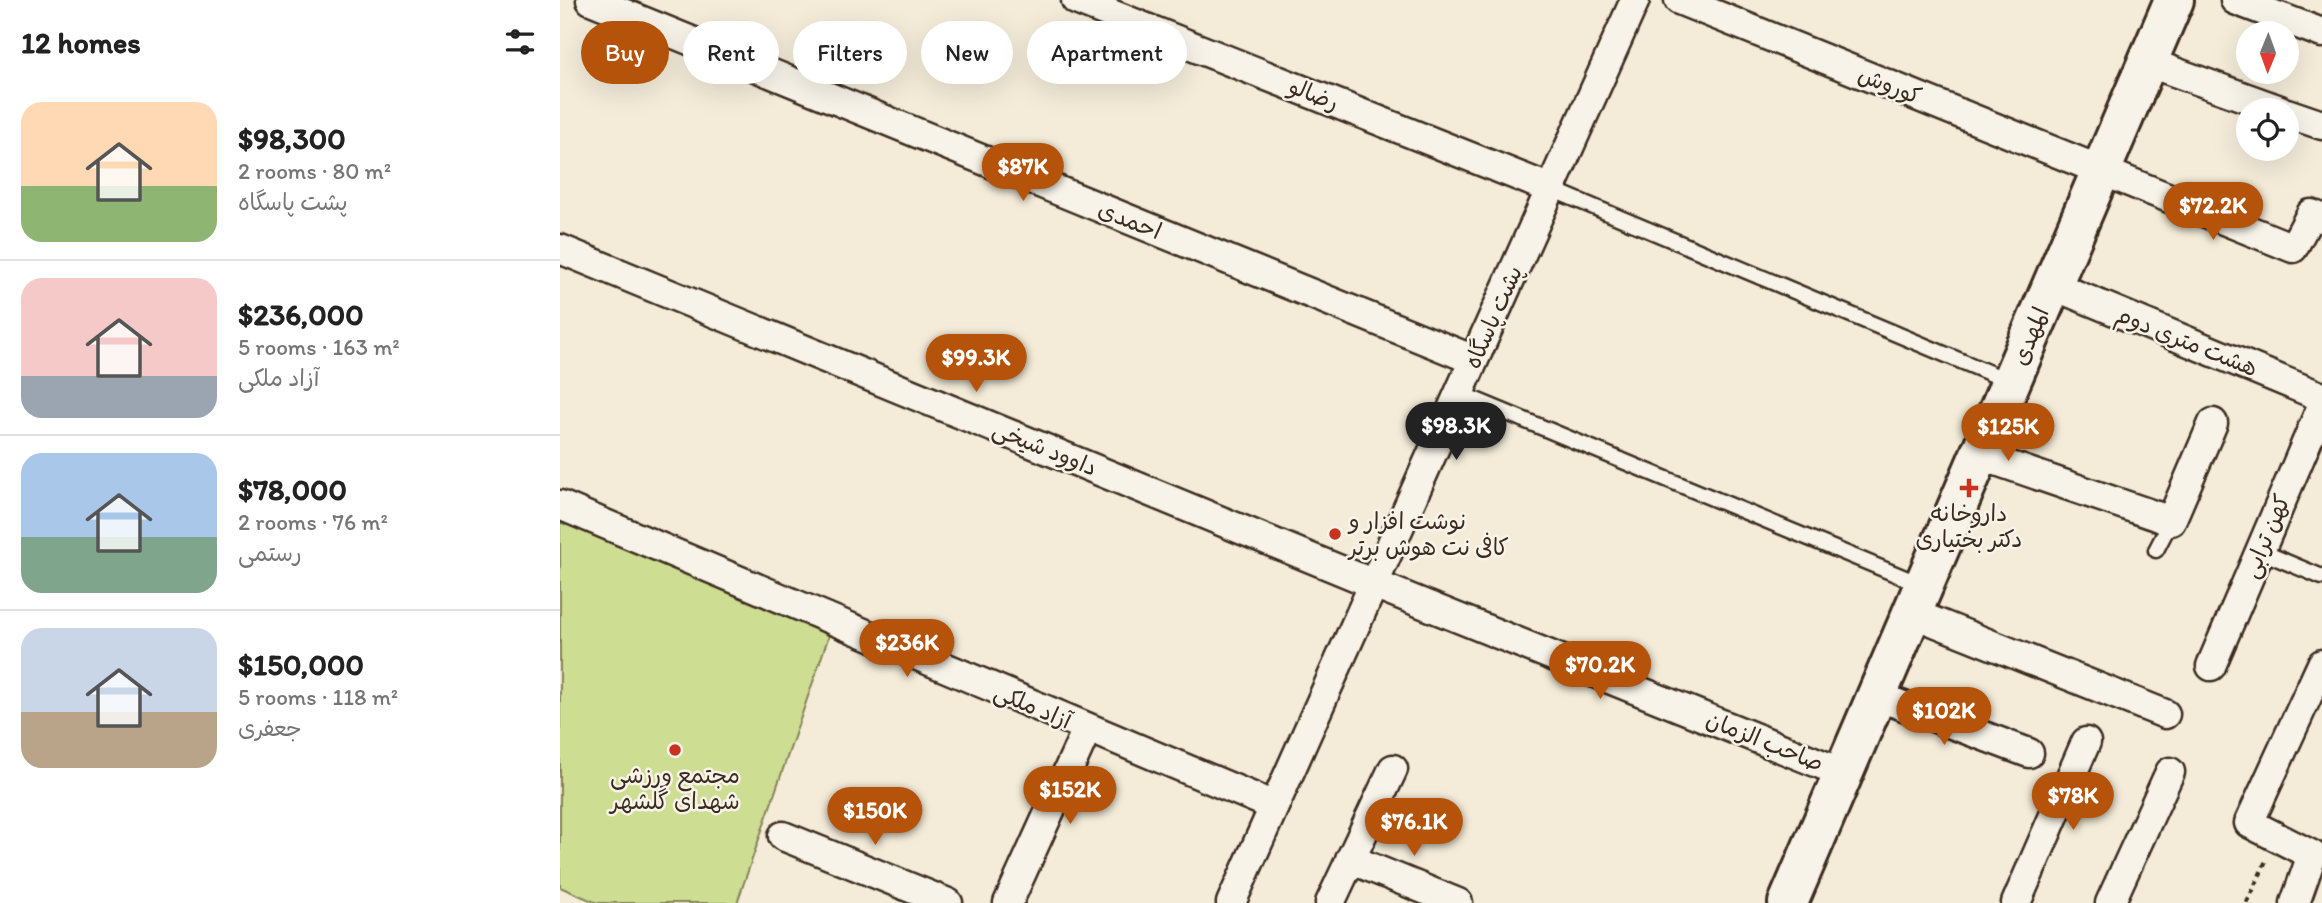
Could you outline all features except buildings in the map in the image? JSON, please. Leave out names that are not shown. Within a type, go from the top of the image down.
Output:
[{"type":"street","name":"احمدی","points":[[591,0],[1474,360]]},
{"type":"street","name":"رضالو","points":[[1076,0],[1551,189]]},
{"type":"street","name":"پشت پاسگاه","points":[[1231,903],[1635,0]]},
{"type":"street","name":"کوروش","points":[[1679,0],[2292,248],[2311,214],[2322,218]]},
{"type":"street","name":"المهدی","points":[[1788,903],[2174,0]]},
{"type":"street","points":[[2235,0],[2322,33]]},
{"type":"street","points":[[2147,62],[2247,98]]},
{"type":"street","points":[[2299,117],[2322,125]]},
{"type":"street","name":"داوود شیخی","points":[[560,248],[1374,584]]},
{"type":"street","name":"هشت متری دوم","points":[[2052,285],[2322,397]]},
{"type":"street","name":"کهن ترابی","points":[[2211,666],[2322,406]]},
{"type":"street","points":[[1979,455],[2171,521],[2213,423]]},
{"type":"street","name":"آزاد ملکی","points":[[560,505],[1274,806]]},
{"type":"street","name":"صاحب الزمان","points":[[1374,584],[1843,773]]},
{"type":"street","points":[[1918,599],[2165,714]]},
{"type":"street","points":[[2295,903],[2312,855],[2249,823],[2322,664]]},
{"type":"street","points":[[1877,696],[2029,752]]},
{"type":"street","points":[[1008,903],[1087,729]]},
{"type":"street","points":[[2015,903],[2086,742]]},
{"type":"street","points":[[1330,903],[1393,769]]},
{"type":"street","points":[[2110,903],[2170,772]]},
{"type":"street","points":[[783,836],[948,903]]},
{"type":"street","points":[[1350,859],[1458,903]]},
{"type":"lane","points":[[1551,189],[2011,382]]},
{"type":"lane","points":[[1459,393],[1918,599]]},
{"type":"lane","points":[[2156,550],[2171,521]]},
{"type":"lane","points":[[2260,551],[2322,578]]},
{"type":"path","points":[[2247,903],[2276,839]]},
{"type":"green space","name":"مجتمع ورزشی شهدای گلشهر","points":[[560,505],[837,612],[737,903],[597,903],[560,887]]},
{"type":"place","name":"داروخانه دکتر بختیاری","points":[[1969,488]]},
{"type":"place","name":"نوشت افزار و کافی نت هوش برتر","points":[[1335,534]]},
{"type":"place","name":"مجتمع ورزشی شهدای گلشهر","points":[[675,750]]}]
